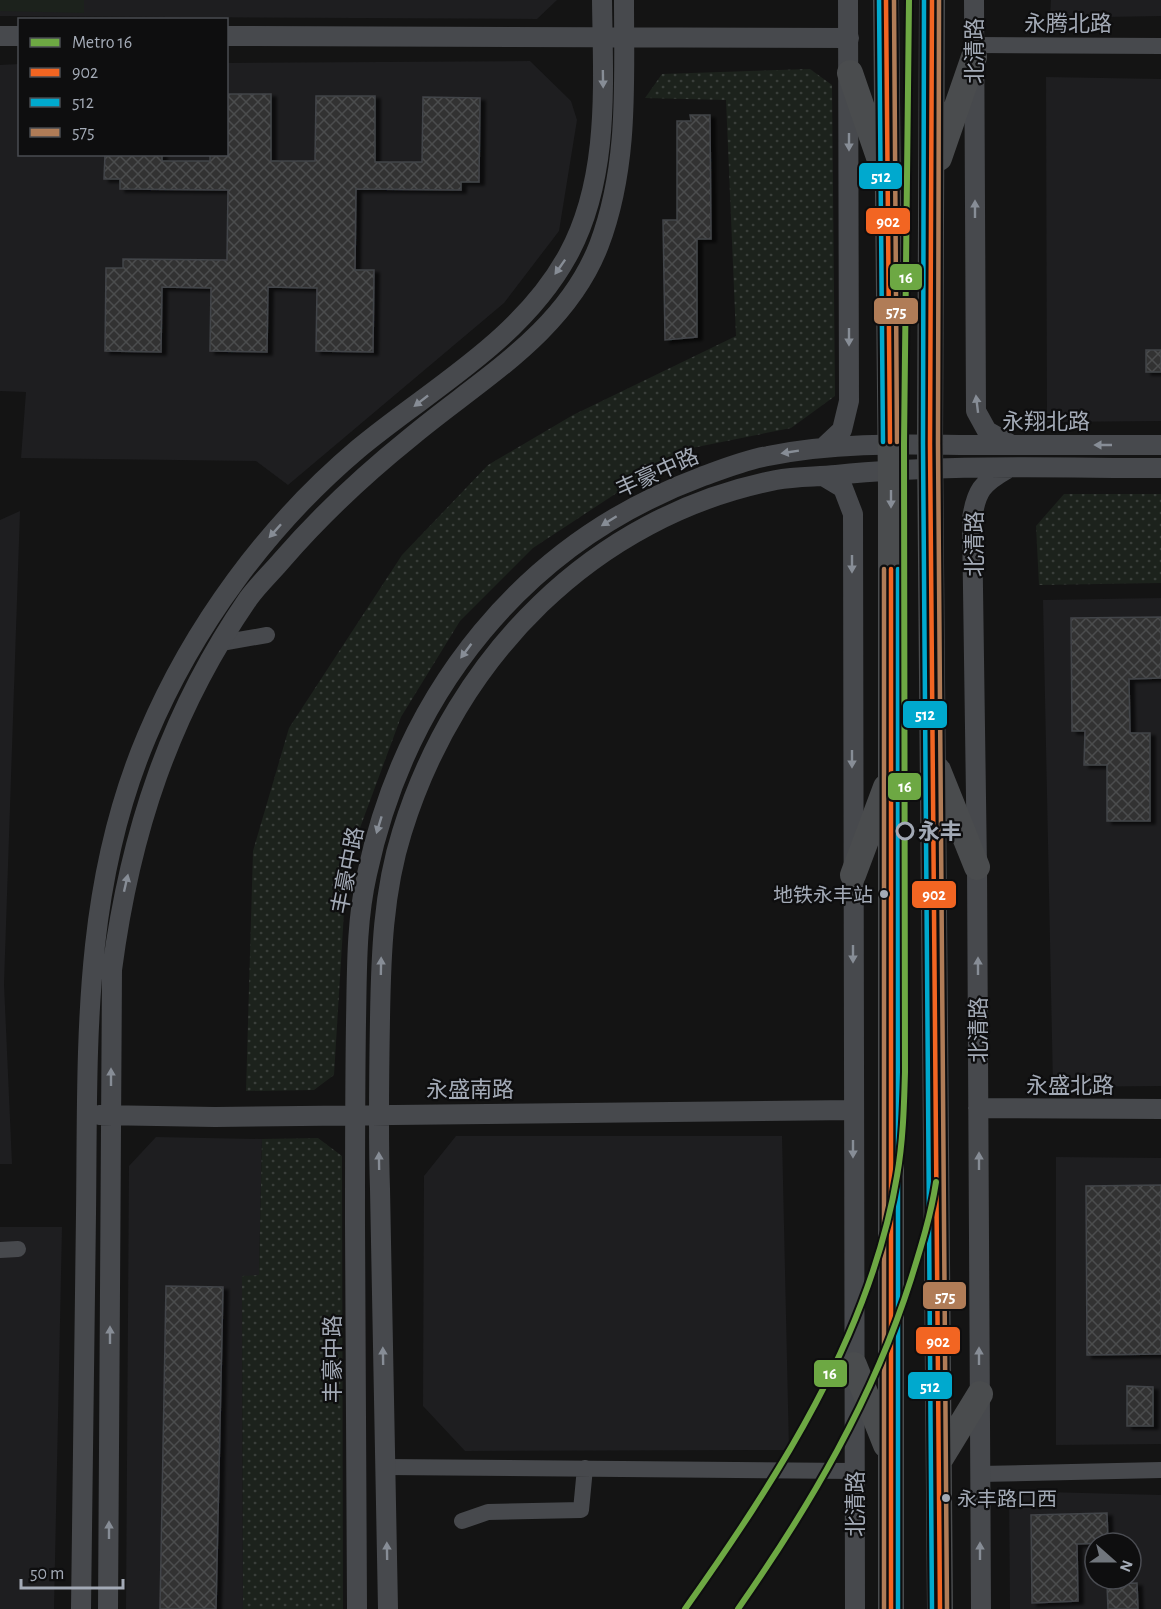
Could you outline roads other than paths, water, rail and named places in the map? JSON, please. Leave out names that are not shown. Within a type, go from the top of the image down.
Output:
[{"type":"main road","name":"北清路","points":[[886,0],[891,457],[891,1609]]},
{"type":"main road","name":"北清路","points":[[932,0],[930,457],[940,1609]]},
{"type":"main road","points":[[932,178],[974,51]]},
{"type":"main road","points":[[850,73],[888,183]]},
{"type":"main road","points":[[933,757],[977,867]]},
{"type":"main road","points":[[852,875],[891,772]]},
{"type":"main road","points":[[854,1365],[891,1456]]},
{"type":"main road","points":[[939,1461],[980,1395]]},
{"type":"street","points":[[81,1609],[91,962],[101,891],[117,820],[146,739],[164,698],[227,592],[265,543],[301,503],[359,449],[486,351],[531,306],[568,255],[591,195],[601,139],[602,0]]},
{"type":"street","points":[[108,1609],[112,970],[120,908],[138,828],[166,747],[249,597],[320,517],[411,436],[498,371],[542,331],[576,288],[598,247],[619,177],[624,120],[624,0]]},
{"type":"street","points":[[825,446],[842,430],[849,401],[850,73],[848,0]]},
{"type":"street","name":"北清路","points":[[974,0],[976,411],[987,431],[1013,445]]},
{"type":"street","points":[[0,36],[18,36]]},
{"type":"street","points":[[228,36],[849,38]]},
{"type":"street","name":"永腾北路","points":[[974,51],[1161,46]]},
{"type":"street","name":"永翔北路","points":[[930,457],[1013,445],[1161,445]]},
{"type":"street","name":"丰豪中路","points":[[357,1609],[355,1114],[358,947],[366,878],[382,818],[410,744],[458,661],[485,627],[514,595],[573,545],[608,522],[641,503],[724,469],[764,456],[825,446],[891,457]]},
{"type":"street","points":[[891,457],[930,457]]},
{"type":"street","name":"丰豪中路","points":[[388,1609],[378,1114],[382,945],[389,886],[401,833],[419,787],[442,735],[464,695],[522,622],[555,588],[586,564],[617,544],[691,506],[778,479],[823,476],[891,457]]},
{"type":"street","name":"永翔北路","points":[[930,457],[1010,467],[1161,468]]},
{"type":"street","name":"北清路","points":[[981,1609],[977,867],[972,519],[975,499],[986,481],[1010,467]]},
{"type":"street","name":"北清路","points":[[823,476],[843,488],[853,514],[855,1609]]},
{"type":"street","points":[[221,644],[267,635]]},
{"type":"street","name":"永盛北路","points":[[978,1108],[1161,1109]]},
{"type":"street","name":"永盛南路","points":[[87,1115],[853,1110]]},
{"type":"street","points":[[0,1250],[18,1249]]},
{"type":"street","points":[[386,1467],[854,1471]]},
{"type":"street","points":[[462,1521],[488,1512],[581,1510],[585,1468]]},
{"type":"street","points":[[980,1474],[1161,1470]]},
{"type":"metro line","name":"16","points":[[685,1609],[753,1509],[785,1457],[842,1349],[865,1293],[884,1235],[899,1163],[905,1072],[904,444],[909,0]]},
{"type":"metro line","name":"16","points":[[738,1609],[790,1531],[859,1409],[896,1323],[911,1279],[929,1219],[936,1182]]},
{"type":"place","name":"永丰","points":[[905,831]]},
{"type":"place","name":"地铁永丰站","points":[[884,894]]},
{"type":"place","name":"永丰路口西","points":[[946,1498]]}]
